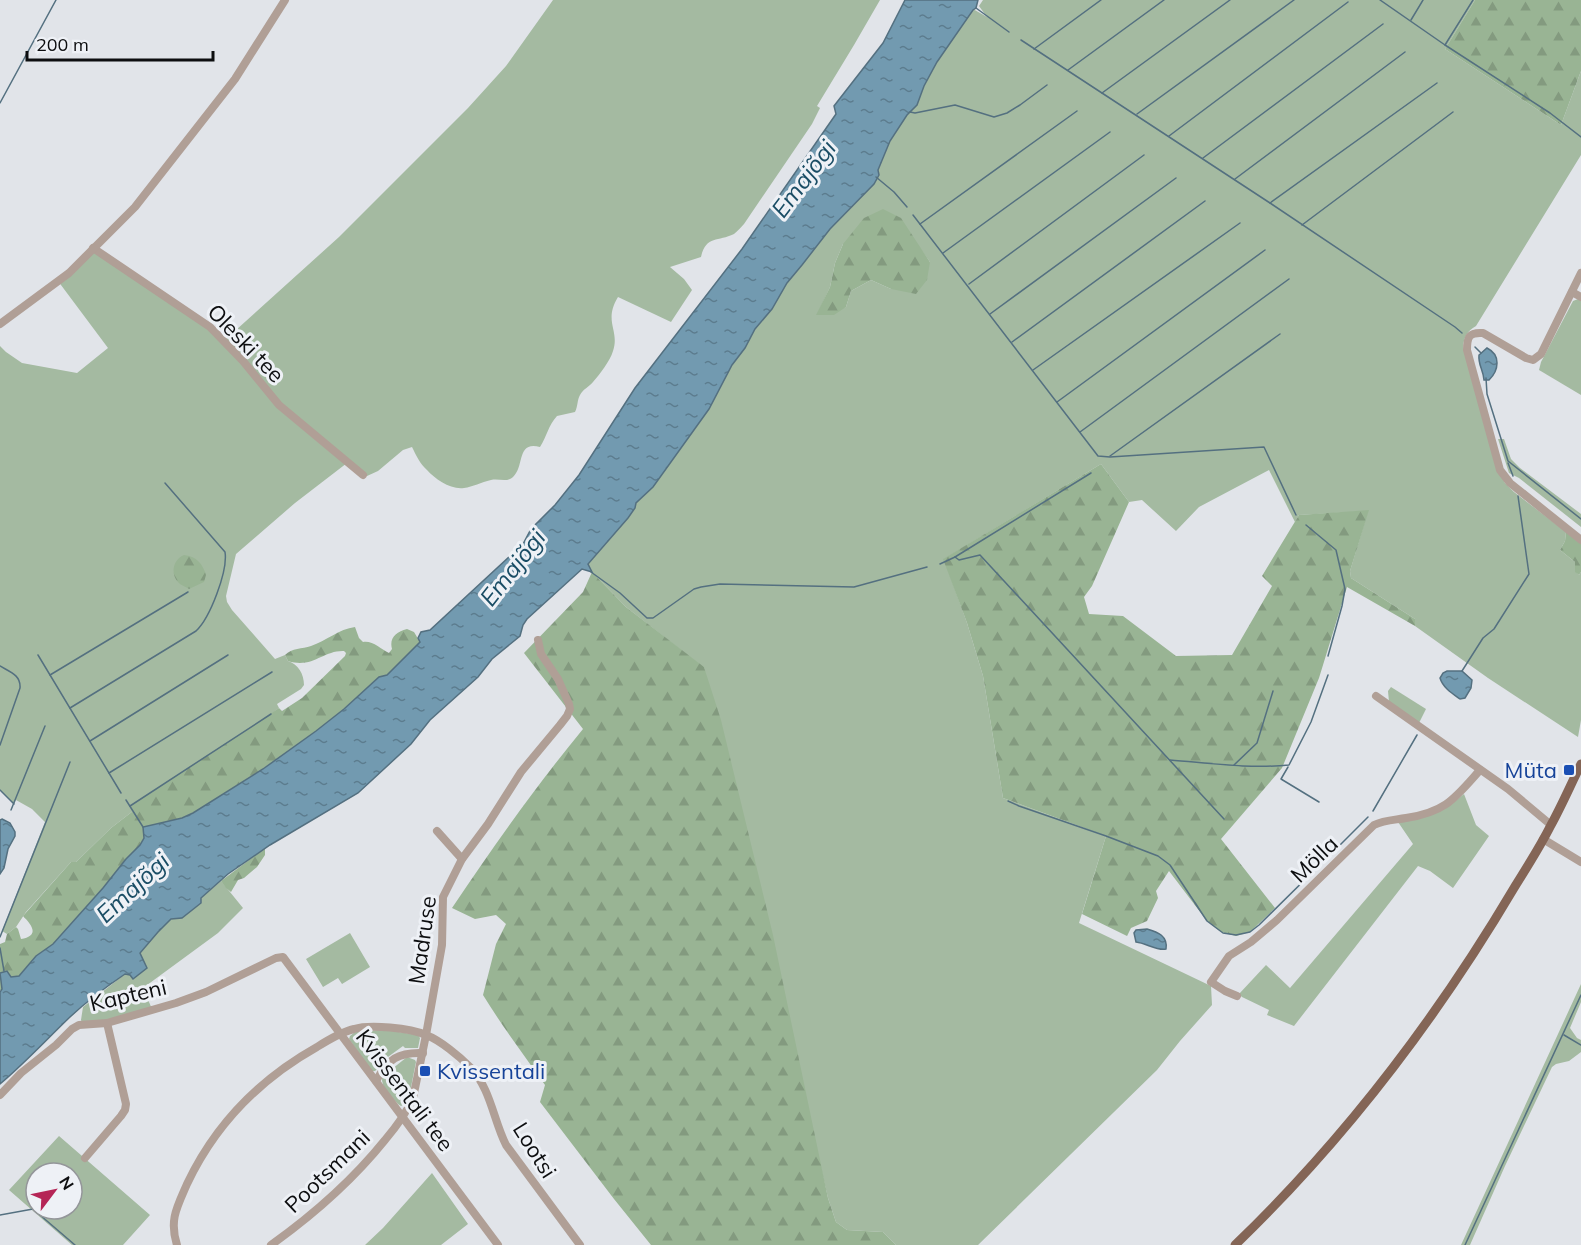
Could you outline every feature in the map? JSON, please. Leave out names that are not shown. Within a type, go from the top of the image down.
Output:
[{"type":"main road","points":[[1236,1245],[1274,1208],[1331,1143],[1436,1010],[1482,943],[1543,839],[1581,762]]},
{"type":"street","points":[[0,324],[69,273],[135,207],[228,88],[285,0]]},
{"type":"street","name":"Oleski tee","points":[[93,248],[210,327],[243,361],[279,405],[363,475]]},
{"type":"street","points":[[1581,273],[1541,354],[1533,360],[1483,333],[1476,332],[1470,335],[1467,341],[1467,350],[1500,470],[1510,483],[1581,540]]},
{"type":"street","points":[[1572,292],[1581,297]]},
{"type":"street","name":"Madruse","points":[[403,1118],[413,1098],[423,1053],[442,945],[443,897],[462,859],[515,782],[560,726],[570,709],[558,679],[541,654],[538,640]]},
{"type":"street","points":[[1376,696],[1508,789],[1551,825]]},
{"type":"street","name":"Mölla","points":[[1237,996],[1211,982],[1229,956],[1251,942],[1277,920],[1374,825],[1429,813],[1443,807],[1460,793],[1480,770]]},
{"type":"street","points":[[436,831],[462,859]]},
{"type":"street","points":[[1543,839],[1581,862]]},
{"type":"street","name":"Kapteni","points":[[0,1095],[21,1073],[79,1025],[107,1023],[186,999],[206,992],[276,958],[283,957]]},
{"type":"street","name":"Kvissentali tee","points":[[283,957],[498,1245]]},
{"type":"street","points":[[85,1158],[121,1116],[126,1104],[107,1023]]},
{"type":"street","name":"Lootsi","points":[[340,1034],[370,1026],[404,1030],[426,1035],[453,1052],[471,1068],[481,1081],[489,1095],[506,1145],[580,1245]]},
{"type":"street","points":[[177,1245],[173,1228],[174,1216],[183,1194],[195,1168],[230,1117],[285,1067],[340,1034]]},
{"type":"street","points":[[376,1081],[385,1068],[400,1055],[408,1052],[423,1053]]},
{"type":"street","name":"Pootsmani","points":[[271,1245],[317,1210],[347,1182],[376,1152],[403,1118]]},
{"type":"green space","points":[[553,0],[880,0],[817,106],[820,108],[812,124],[744,224],[734,234],[709,242],[701,257],[670,267],[684,279],[692,290],[671,322],[618,297],[612,313],[615,344],[612,355],[602,371],[581,393],[575,412],[557,416],[540,447],[532,446],[524,451],[513,477],[508,480],[491,480],[467,487],[454,487],[430,473],[420,462],[412,447],[403,450],[378,471],[367,476],[347,463],[295,503],[236,554],[226,596],[227,602],[275,659],[285,655],[288,661],[297,667],[302,673],[304,685],[277,704],[279,708],[271,714],[130,806],[133,811],[111,828],[76,862],[71,862],[26,912],[16,927],[7,934],[2,931],[45,822],[32,809],[16,800],[14,804],[0,790],[0,346],[22,363],[77,373],[108,348],[58,281],[93,248],[223,338],[236,330],[339,237],[468,108],[506,66]]},
{"type":"green space","points":[[983,0],[1475,0],[1445,49],[1561,125],[1581,71],[1581,155],[1476,326],[1466,335],[1463,347],[1496,465],[1505,483],[1566,532],[1565,541],[1560,550],[1575,562],[1576,572],[1579,575],[1581,572],[1581,720],[1578,737],[1488,678],[1415,626],[1415,619],[1351,578],[1350,571],[1368,511],[1299,515],[1295,522],[1269,470],[1199,507],[1176,531],[1142,500],[1129,502],[1101,464],[944,559],[983,676],[1003,798],[1106,836],[1079,923],[1211,986],[1212,1005],[1157,1070],[978,1245],[896,1245],[883,1232],[847,1230],[836,1222],[828,1198],[704,668],[626,607],[592,572],[588,564],[628,518],[636,503],[653,487],[709,409],[732,365],[745,348],[755,329],[772,309],[787,283],[830,229],[874,184],[890,141],[907,115],[917,105],[937,62],[973,9],[987,17],[979,6]],"holes":[[[843,244],[920,248],[930,262],[891,289],[871,280],[851,291],[846,307],[817,315],[830,287],[835,263]]]},
{"type":"green space","points":[[1475,0],[1581,0],[1581,71],[1561,125],[1445,49]]},
{"type":"green space","points":[[883,209],[901,218],[930,262],[927,280],[916,294],[891,289],[871,280],[851,291],[846,307],[834,315],[816,315],[830,287],[835,263],[843,244],[864,218]]},
{"type":"green space","points":[[1578,299],[1581,301],[1581,395],[1539,370],[1573,301]]},
{"type":"green space","points":[[1498,439],[1504,439],[1511,459],[1520,468],[1581,514],[1581,527],[1519,478],[1509,473]]},
{"type":"green space","points":[[1101,464],[1129,502],[1092,586],[1084,597],[1089,614],[1123,616],[1176,656],[1232,655],[1272,586],[1262,576],[1299,515],[1369,510],[1350,571],[1351,578],[1415,619],[1415,626],[1347,587],[1319,678],[1282,768],[1221,839],[1275,908],[1250,932],[1236,936],[1221,932],[1207,921],[1169,871],[1156,891],[1158,898],[1147,921],[1131,928],[1127,936],[1082,914],[1106,836],[1003,798],[983,676],[967,623],[943,559]]},
{"type":"green space","points":[[1566,532],[1581,543],[1581,572],[1579,575],[1575,572],[1575,562],[1560,550],[1565,541]]},
{"type":"green space","points":[[184,555],[198,561],[206,575],[204,582],[189,589],[180,584],[174,572],[177,560]]},
{"type":"green space","points":[[592,572],[626,607],[704,667],[721,720],[773,935],[828,1198],[836,1222],[847,1230],[883,1232],[896,1245],[651,1245],[540,1102],[545,1085],[483,995],[496,944],[506,924],[496,915],[475,919],[452,908],[515,817],[583,729],[524,653],[583,592]]},
{"type":"green space","points":[[355,627],[363,642],[373,644],[389,653],[393,639],[403,630],[414,632],[420,642],[387,675],[379,677],[344,709],[263,769],[193,813],[166,822],[144,838],[53,944],[36,956],[19,976],[11,977],[0,990],[0,944],[5,942],[7,934],[16,927],[21,939],[31,935],[31,926],[23,916],[71,862],[76,862],[111,828],[133,811],[130,806],[279,708],[282,711],[302,698],[346,653],[337,651],[304,663],[288,661],[285,655]]},
{"type":"green space","points":[[1391,687],[1426,709],[1419,723],[1389,702],[1388,691]]},
{"type":"green space","points":[[1464,794],[1476,825],[1489,836],[1453,888],[1430,871],[1418,866],[1294,1026],[1267,1015],[1269,1010],[1239,994],[1266,965],[1290,988],[1413,844],[1398,822],[1454,802]]},
{"type":"green space","points":[[265,848],[265,855],[257,867],[238,880],[231,892],[226,888],[221,881]]},
{"type":"green space","points":[[221,881],[243,908],[218,933],[143,988],[152,1009],[107,1020],[82,1023],[83,1007],[125,974],[130,975],[140,953],[158,932],[171,919],[182,918],[201,903],[201,898]]},
{"type":"green space","points":[[350,933],[370,967],[342,984],[338,978],[323,987],[306,959]]},
{"type":"green space","points":[[1581,984],[1581,1002],[1570,1028],[1581,1040],[1581,1052],[1569,1061],[1552,1067],[1470,1245],[1461,1245]]},
{"type":"green space","points":[[386,1030],[418,1035],[420,1038],[418,1048],[403,1046],[381,1062],[375,1071],[371,1071],[349,1039],[350,1036],[356,1031]]},
{"type":"green space","points":[[407,1057],[416,1062],[407,1103],[401,1106],[385,1088],[382,1077]]},
{"type":"green space","points":[[59,1136],[150,1215],[123,1245],[72,1245],[45,1221],[84,1221],[84,1161],[36,1161]]},
{"type":"green space","points":[[432,1173],[468,1224],[441,1245],[365,1245],[383,1228]]},
{"type":"green space","points":[[24,1174],[24,1203],[9,1190]]},
{"type":"water","name":"Emajõgi","points":[[905,0],[978,0],[976,8],[937,62],[917,105],[907,115],[890,141],[874,184],[830,229],[787,283],[772,309],[755,329],[745,348],[732,365],[709,409],[653,487],[636,503],[628,518],[588,564],[592,572],[582,569],[527,619],[520,636],[492,659],[478,677],[430,720],[411,744],[358,793],[270,845],[228,874],[201,898],[201,903],[182,918],[171,919],[140,953],[147,968],[133,979],[130,975],[125,974],[90,1000],[0,1084],[0,992],[2,989],[0,973],[7,971],[11,977],[19,976],[36,956],[53,944],[140,845],[144,838],[143,827],[182,818],[193,813],[263,769],[316,731],[379,677],[387,675],[420,642],[418,638],[421,632],[430,630],[523,544],[531,529],[555,505],[579,475],[635,388],[742,249],[836,114],[834,106],[883,43]]},
{"type":"water","points":[[1487,348],[1495,355],[1497,363],[1495,372],[1489,380],[1484,380],[1479,355]]},
{"type":"water","points":[[1447,671],[1462,671],[1472,680],[1471,688],[1465,698],[1460,699],[1443,685],[1440,678]]},
{"type":"water","points":[[0,820],[10,823],[15,836],[0,874]]},
{"type":"water","points":[[1147,929],[1164,938],[1166,949],[1136,942],[1134,933],[1136,930]]},
{"type":"waterway","points":[[0,103],[56,0]]},
{"type":"waterway","points":[[1034,49],[1101,0]]},
{"type":"waterway","points":[[1068,70],[1164,0]]},
{"type":"waterway","points":[[1102,93],[1230,0]]},
{"type":"waterway","points":[[1137,114],[1294,0]]},
{"type":"waterway","points":[[1380,0],[1550,113],[1581,137]]},
{"type":"waterway","points":[[1411,20],[1423,0]]},
{"type":"waterway","points":[[1445,45],[1473,0]]},
{"type":"waterway","points":[[1169,136],[1348,2]]},
{"type":"waterway","points":[[976,8],[1009,32]]},
{"type":"waterway","points":[[1203,158],[1383,24]]},
{"type":"waterway","points":[[1021,40],[1270,203],[1462,333]]},
{"type":"waterway","points":[[1235,179],[1405,52]]},
{"type":"waterway","points":[[1270,203],[1437,83]]},
{"type":"waterway","points":[[910,112],[955,105],[994,117],[1007,113],[1047,85]]},
{"type":"waterway","points":[[920,224],[1077,111]]},
{"type":"waterway","points":[[1302,225],[1453,112]]},
{"type":"waterway","points":[[943,253],[1110,132]]},
{"type":"waterway","points":[[969,284],[1144,155]]},
{"type":"waterway","points":[[876,177],[907,207]]},
{"type":"waterway","points":[[990,314],[1176,178]]},
{"type":"waterway","points":[[1012,342],[1205,201]]},
{"type":"waterway","points":[[913,215],[1098,456],[1264,447],[1296,515]]},
{"type":"waterway","points":[[1033,370],[1240,223]]},
{"type":"waterway","points":[[1057,402],[1265,250]]},
{"type":"waterway","points":[[1080,432],[1289,279]]},
{"type":"waterway","points":[[1110,456],[1280,334]]},
{"type":"waterway","points":[[1475,347],[1481,353]]},
{"type":"waterway","points":[[1486,378],[1487,394],[1508,461],[1581,519]]},
{"type":"waterway","points":[[1508,463],[1513,476]]},
{"type":"waterway","points":[[955,557],[1091,473]]},
{"type":"waterway","points":[[70,708],[196,631],[212,605],[224,571],[225,552],[165,483]]},
{"type":"waterway","points":[[1462,671],[1483,638],[1494,629],[1529,574],[1518,496]]},
{"type":"waterway","points":[[1306,525],[1336,550],[1345,589],[1328,656]]},
{"type":"waterway","points":[[940,564],[955,557],[959,560],[980,555],[1224,819]]},
{"type":"waterway","points":[[591,572],[620,593],[647,618],[653,618],[694,589],[701,587],[720,584],[854,587],[927,567]]},
{"type":"waterway","points":[[50,675],[188,592]]},
{"type":"waterway","points":[[38,655],[121,793]]},
{"type":"waterway","points":[[90,741],[228,655]]},
{"type":"waterway","points":[[0,666],[17,677],[20,684],[0,745]]},
{"type":"waterway","points":[[109,773],[272,672]]},
{"type":"waterway","points":[[1170,760],[1244,766],[1289,765],[1311,722],[1328,675]]},
{"type":"waterway","points":[[1234,765],[1257,743],[1273,691]]},
{"type":"waterway","points":[[130,806],[271,714]]},
{"type":"waterway","points":[[11,810],[45,726]]},
{"type":"waterway","points":[[1373,811],[1417,735]]},
{"type":"waterway","points":[[0,937],[70,762]]},
{"type":"waterway","points":[[1288,767],[1281,779],[1319,802]]},
{"type":"waterway","points":[[0,790],[14,804]]},
{"type":"waterway","points":[[126,800],[143,827]]},
{"type":"waterway","points":[[1008,801],[1158,856],[1170,865],[1207,921],[1223,933],[1236,935],[1250,932],[1259,925],[1334,851]]},
{"type":"waterway","points":[[1339,846],[1368,817]]},
{"type":"waterway","points":[[0,948],[4,971]]},
{"type":"waterway","points":[[1465,1245],[1581,995]]},
{"type":"waterway","points":[[1564,1035],[1581,1045]]},
{"type":"waterway","points":[[0,1215],[33,1209],[75,1245]]},
{"type":"place","name":"Müta","points":[[1569,770]]},
{"type":"place","name":"Kvissentali","points":[[425,1071]]}]
